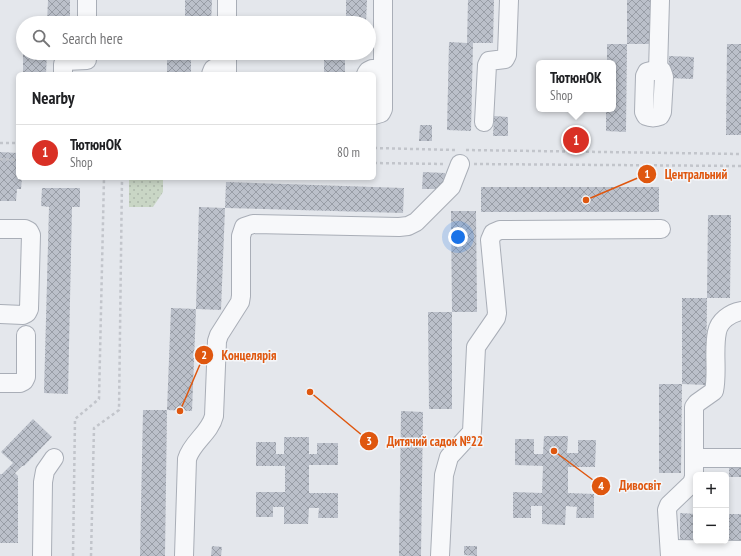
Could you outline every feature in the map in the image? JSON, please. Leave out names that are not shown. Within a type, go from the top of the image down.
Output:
[{"type":"lane","points":[[87,0],[87,16]]},
{"type":"lane","points":[[227,0],[227,16]]},
{"type":"lane","points":[[375,71],[383,0]]},
{"type":"lane","points":[[484,122],[487,66],[489,62],[505,59],[507,55],[509,0]]},
{"type":"lane","points":[[658,71],[660,0]]},
{"type":"lane","points":[[63,72],[63,64],[65,61],[87,62]]},
{"type":"lane","points":[[376,76],[383,109],[381,113],[376,114]]},
{"type":"lane","points":[[184,556],[187,459],[189,452],[212,423],[214,416],[217,341],[219,335],[240,302],[241,236],[244,227],[253,224],[399,228],[408,226],[416,222],[451,187],[460,164]]},
{"type":"lane","points":[[0,229],[25,229],[29,231],[31,235],[29,309],[27,313],[23,315],[0,314]]},
{"type":"lane","points":[[440,556],[444,475],[449,457],[472,432],[476,347],[496,318],[497,313],[490,240],[493,233],[500,230],[661,229]]},
{"type":"lane","points":[[741,311],[735,312],[724,319],[717,331],[714,391],[697,403],[694,407],[694,477],[692,483],[669,505],[667,510],[670,553],[741,550]]},
{"type":"lane","points":[[0,383],[20,383],[24,381],[26,377],[26,335]]},
{"type":"lane","points":[[42,556],[43,482],[45,471],[54,458]]},
{"type":"lane","points":[[694,458],[741,458]]},
{"type":"path","points":[[0,143],[16,143]]},
{"type":"path","points":[[376,148],[741,154]]},
{"type":"path","points":[[0,159],[16,160]]},
{"type":"path","points":[[376,163],[741,166]]},
{"type":"path","points":[[73,556],[75,419],[99,398],[104,180]]},
{"type":"path","points":[[91,556],[94,428],[119,410],[122,180]]},
{"type":"green space","points":[[129,180],[163,180],[163,192],[153,207],[129,207]]},
{"type":"building","points":[[48,0],[70,0],[70,16],[47,16]]},
{"type":"building","points":[[185,0],[212,0],[211,16],[185,16]]},
{"type":"building","points":[[346,0],[367,0],[366,16],[346,16]]},
{"type":"building","points":[[468,0],[494,0],[493,43],[473,43],[471,131],[447,130],[449,42],[467,43]]},
{"type":"building","points":[[627,0],[651,0],[651,44],[627,44]]},
{"type":"building","points":[[607,44],[627,44],[626,132],[606,131],[606,112],[616,112],[616,60],[607,60]]},
{"type":"building","points":[[727,44],[741,44],[741,135],[726,135]]},
{"type":"building","points":[[669,56],[694,57],[693,79],[668,78]]},
{"type":"building","points":[[23,60],[47,60],[46,72],[23,72]]},
{"type":"building","points":[[167,60],[191,60],[191,72],[167,72]]},
{"type":"building","points":[[324,60],[345,60],[345,72],[324,72]]},
{"type":"building","points":[[494,116],[508,117],[508,136],[493,136]]},
{"type":"building","points":[[420,125],[432,125],[432,141],[419,141]]},
{"type":"building","points":[[584,134],[585,145],[568,145],[568,135]]},
{"type":"building","points":[[0,152],[16,153],[16,180],[22,180],[21,189],[17,189],[16,201],[0,201]]},
{"type":"building","points":[[423,172],[445,173],[445,189],[422,189]]},
{"type":"building","points":[[226,182],[404,188],[403,213],[225,208]]},
{"type":"building","points":[[481,187],[659,187],[659,212],[481,212]]},
{"type":"building","points":[[42,188],[80,188],[80,207],[72,207],[68,394],[44,393],[49,207],[41,206]]},
{"type":"building","points":[[199,207],[225,208],[221,310],[196,309]]},
{"type":"building","points":[[451,211],[476,211],[477,312],[452,312]]},
{"type":"building","points":[[708,215],[731,215],[730,298],[707,298]]},
{"type":"building","points":[[682,298],[707,298],[706,385],[682,384]]},
{"type":"building","points":[[171,308],[196,309],[192,411],[167,410]]},
{"type":"building","points":[[428,312],[452,312],[452,409],[429,409]]},
{"type":"building","points":[[659,384],[682,384],[681,473],[659,473]]},
{"type":"building","points":[[143,410],[167,410],[165,556],[140,556]]},
{"type":"building","points":[[401,411],[423,412],[421,556],[399,556]]},
{"type":"building","points":[[33,419],[52,437],[24,466],[22,466],[15,473],[18,476],[18,543],[0,543],[0,474],[2,474],[13,463],[1,452]]},
{"type":"building","points":[[544,436],[568,436],[567,453],[578,453],[578,440],[596,440],[595,467],[568,467],[568,493],[594,494],[594,518],[576,518],[577,507],[566,506],[565,525],[542,524],[542,506],[531,506],[531,518],[513,518],[513,492],[542,493],[543,466],[515,465],[515,439],[534,439],[534,454],[543,454]]},
{"type":"building","points":[[284,437],[309,437],[309,454],[317,454],[317,443],[338,443],[338,465],[309,465],[309,493],[338,493],[338,518],[318,518],[319,508],[309,508],[308,524],[284,524],[284,507],[273,507],[273,517],[256,517],[256,492],[285,492],[285,466],[256,466],[256,442],[276,442],[276,454],[284,454]]},
{"type":"building","points":[[729,466],[741,467],[741,477],[729,477]]},
{"type":"building","points":[[680,513],[693,514],[693,540],[680,540]]},
{"type":"building","points":[[729,514],[741,514],[741,540],[729,540]]},
{"type":"building","points":[[212,546],[222,547],[221,556],[211,556]]},
{"type":"building","points":[[464,546],[477,546],[477,556],[464,555]]},
{"type":"place","name":"ТютюнОК","points":[[576,140]]},
{"type":"place","name":"Центральний","points":[[586,200]]},
{"type":"place","name":"Дитячий садок №22","points":[[310,392]]},
{"type":"place","name":"Концелярія","points":[[180,411]]},
{"type":"place","name":"Дивосвіт","points":[[554,451]]}]
